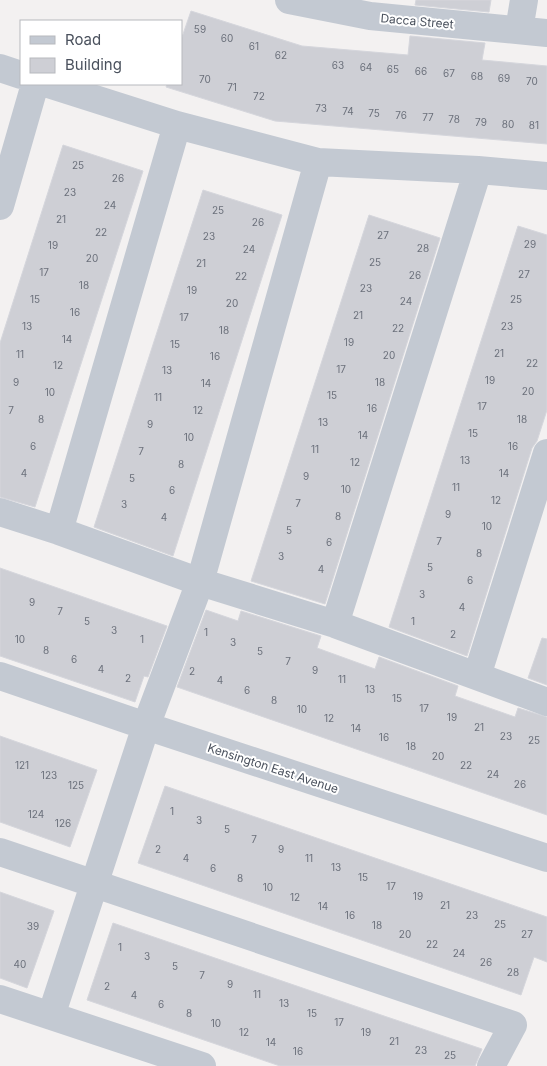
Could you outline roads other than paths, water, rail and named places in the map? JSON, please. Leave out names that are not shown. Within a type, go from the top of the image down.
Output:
[{"type":"street","name":"Dacca Street","points":[[289,0],[371,8],[547,33]]},
{"type":"street","points":[[520,30],[524,0]]},
{"type":"street","points":[[0,68],[20,75]]},
{"type":"street","points":[[0,206],[35,85]]},
{"type":"street","points":[[51,85],[177,125],[318,162],[478,170],[547,176]]},
{"type":"street","points":[[59,531],[177,125]]},
{"type":"street","points":[[51,1016],[146,726],[200,582],[318,162]]},
{"type":"street","points":[[335,624],[478,170]]},
{"type":"street","points":[[478,676],[547,453]]},
{"type":"street","points":[[0,512],[59,531],[200,582],[335,624],[547,702]]},
{"type":"street","name":"Kensington East Avenue","points":[[0,676],[547,858]]},
{"type":"street","points":[[0,852],[513,1025],[491,1066]]},
{"type":"street","points":[[0,999],[202,1066]]}]
